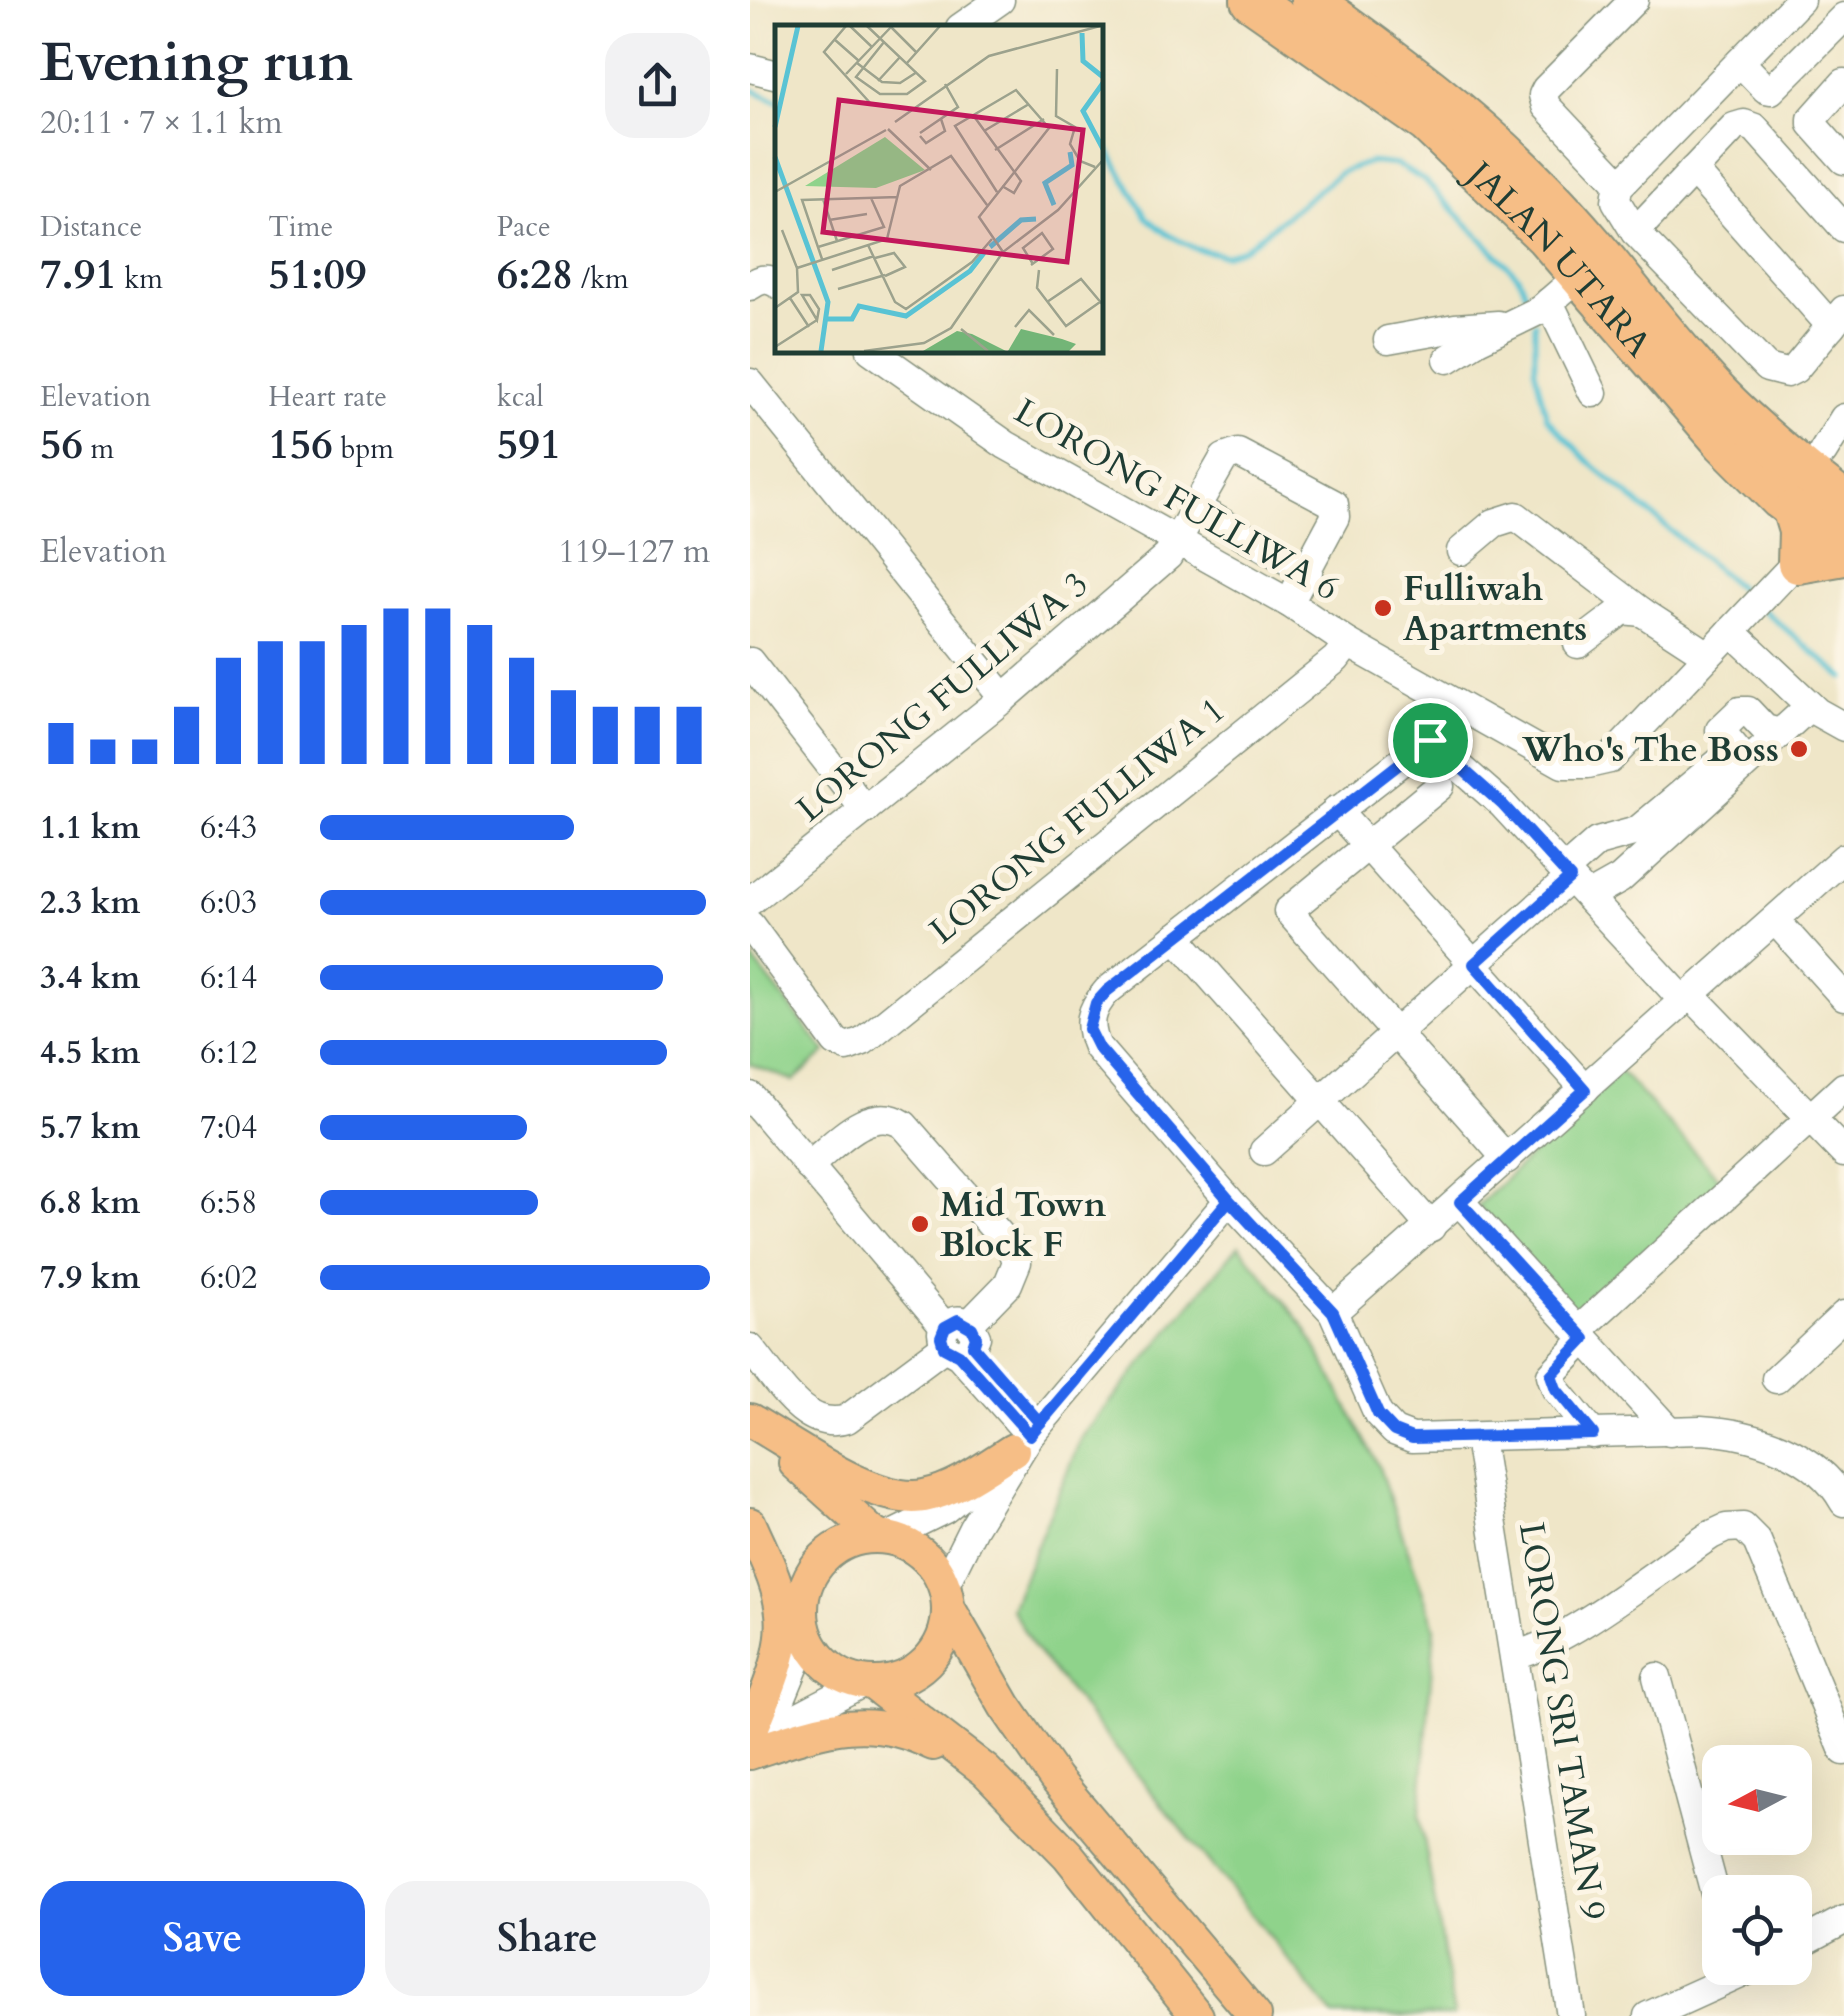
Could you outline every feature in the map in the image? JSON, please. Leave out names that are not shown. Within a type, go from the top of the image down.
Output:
[{"type":"highway","name":"JALAN UTARA","points":[[1252,0],[1427,123],[1545,236],[1542,306],[1722,442],[1820,537]]},
{"type":"highway","name":"JALAN UTARA","points":[[1311,0],[1457,107],[1547,193],[1715,390],[1760,436],[1820,537]]},
{"type":"main road","points":[[750,1422],[868,1488],[910,1497],[950,1488],[1028,1437]]},
{"type":"main road","points":[[750,1422],[882,1537],[905,1544],[935,1568],[946,1597],[1005,1706],[1055,1778],[1255,2016]]},
{"type":"main road","points":[[750,1512],[804,1618],[817,1654],[837,1673],[868,1683],[986,1772],[1068,1855],[1198,2016]]},
{"type":"main road","points":[[750,1524],[777,1590],[783,1632],[754,1742],[876,1725],[923,1739],[986,1772]]},
{"type":"main road","points":[[804,1618],[809,1579],[826,1556],[850,1542],[882,1537]]},
{"type":"main road","points":[[868,1683],[897,1681],[935,1653],[945,1631],[946,1597]]},
{"type":"street","points":[[964,25],[1000,0]]},
{"type":"street","points":[[1634,0],[1543,94],[1546,106],[1657,208]]},
{"type":"street","points":[[1692,170],[1837,318],[1796,368],[1787,373],[1767,368],[1634,232],[1615,194],[1800,0]]},
{"type":"street","points":[[1740,62],[1771,90],[1844,16]]},
{"type":"street","points":[[750,68],[775,74]]},
{"type":"street","points":[[1841,151],[1812,124],[1812,119],[1844,83]]},
{"type":"street","points":[[1634,232],[1734,127],[1750,125],[1844,228]]},
{"type":"street","points":[[750,286],[758,280],[775,282]]},
{"type":"street","points":[[1388,340],[1542,306]]},
{"type":"street","points":[[1448,358],[1542,306]]},
{"type":"street","points":[[1542,306],[1592,393]]},
{"type":"street","name":"LORONG FULLIWA 6","points":[[874,352],[1006,445],[1563,764],[1610,759],[1820,537]]},
{"type":"street","points":[[750,383],[1004,698]]},
{"type":"street","points":[[1760,436],[1798,452],[1837,436]]},
{"type":"street","points":[[1820,537],[1827,476],[1837,436]]},
{"type":"street","name":"LORONG FULLIWA 3","points":[[750,901],[1004,698],[1168,556],[1224,458],[1238,453],[1334,504],[1335,517],[1308,572]]},
{"type":"street","points":[[1196,508],[1308,572],[1289,604]]},
{"type":"street","points":[[1461,551],[1494,523],[1516,516],[1642,612],[1708,655]]},
{"type":"street","points":[[1578,644],[1623,610],[1642,612]]},
{"type":"street","points":[[1739,622],[1810,706],[1844,727]]},
{"type":"street","name":"LORONG FULLIWA 1","points":[[750,925],[836,1042],[847,1046],[863,1041],[1336,659],[1348,643]]},
{"type":"street","points":[[750,662],[866,810]]},
{"type":"street","points":[[1456,704],[1430,740],[1107,991],[1096,1003],[1089,1029],[1098,1047],[1229,1200],[1333,1312],[1378,1414],[1402,1436],[1736,1432],[1767,1442],[1820,1473],[1844,1502]]},
{"type":"street","points":[[1264,1151],[1474,964],[1574,882],[1597,842],[1637,831],[1781,732],[1810,706]]},
{"type":"street","points":[[1741,756],[1720,730],[1744,710],[1765,730],[1781,732]]},
{"type":"street","points":[[1430,740],[1502,804],[1574,882],[1844,1154]]},
{"type":"street","points":[[1574,882],[1620,878],[1741,756]]},
{"type":"street","points":[[1440,786],[1288,911],[1507,1160]]},
{"type":"street","points":[[1336,810],[1585,1090]]},
{"type":"street","points":[[1333,1312],[1844,858]]},
{"type":"street","points":[[1775,920],[1844,997]]},
{"type":"street","points":[[1176,937],[1431,1228]]},
{"type":"street","points":[[1593,1434],[1556,1389],[1551,1375],[1582,1335],[1844,1087]]},
{"type":"street","points":[[750,1096],[958,1340],[1028,1437]]},
{"type":"street","points":[[750,1348],[805,1413],[819,1422],[833,1424],[847,1419],[958,1340],[1008,1284],[1018,1262],[1013,1250],[904,1125],[892,1117],[870,1118],[808,1166]]},
{"type":"street","points":[[882,1537],[928,1519],[959,1500],[1028,1437],[1229,1200]]},
{"type":"street","points":[[1460,1202],[1670,1432]]},
{"type":"street","points":[[1776,1379],[1844,1315]]},
{"type":"street","points":[[946,1597],[973,1528],[1028,1437]]},
{"type":"street","name":"LORONG SRI TAMAN 9","points":[[1479,1438],[1570,2016]]},
{"type":"street","points":[[1516,1655],[1532,1651],[1577,1625],[1711,1534],[1743,1527],[1758,1541],[1844,1751]]},
{"type":"street","points":[[754,1742],[804,1643],[804,1618]]},
{"type":"street","points":[[1657,1676],[1710,1875]]},
{"type":"street","points":[[754,1742],[868,1683]]},
{"type":"street","points":[[1812,1937],[1844,1920]]},
{"type":"street","points":[[1648,2016],[1711,1985]]},
{"type":"green space","points":[[750,956],[826,1052],[793,1081],[750,1064]]},
{"type":"green space","points":[[1620,1071],[1725,1185],[1581,1320],[1477,1206]]},
{"type":"green space","points":[[1239,1245],[1305,1327],[1378,1465],[1435,1627],[1420,1815],[1454,2016],[1334,2016],[1034,1648],[1011,1608],[1081,1438]]},
{"type":"waterway","points":[[750,89],[775,100]]},
{"type":"waterway","points":[[1102,139],[1146,217],[1196,249],[1224,255],[1245,248],[1341,172],[1370,162],[1397,165],[1425,181],[1518,276],[1530,303]]},
{"type":"waterway","points":[[1535,323],[1535,370],[1547,418],[1590,463],[1751,598]]},
{"type":"waterway","points":[[1762,609],[1844,678]]},
{"type":"place","name":"Fulliwah Apartments","points":[[1383,608]]},
{"type":"place","name":"Who's The Boss","points":[[1799,749]]},
{"type":"place","name":"Mid Town Block F","points":[[920,1224]]},
{"type":"route","points":[[1430,740],[1336,810],[1096,1003],[1089,1029],[1098,1047],[1229,1200],[1040,1423],[973,1346],[976,1337],[972,1328],[958,1320],[945,1327],[941,1337],[944,1347],[959,1355],[1030,1435],[1229,1200],[1333,1312],[1378,1414],[1394,1431],[1412,1438],[1593,1434],[1556,1389],[1551,1375],[1585,1339],[1460,1202],[1585,1090],[1474,964],[1570,878],[1502,804],[1430,740]]}]
